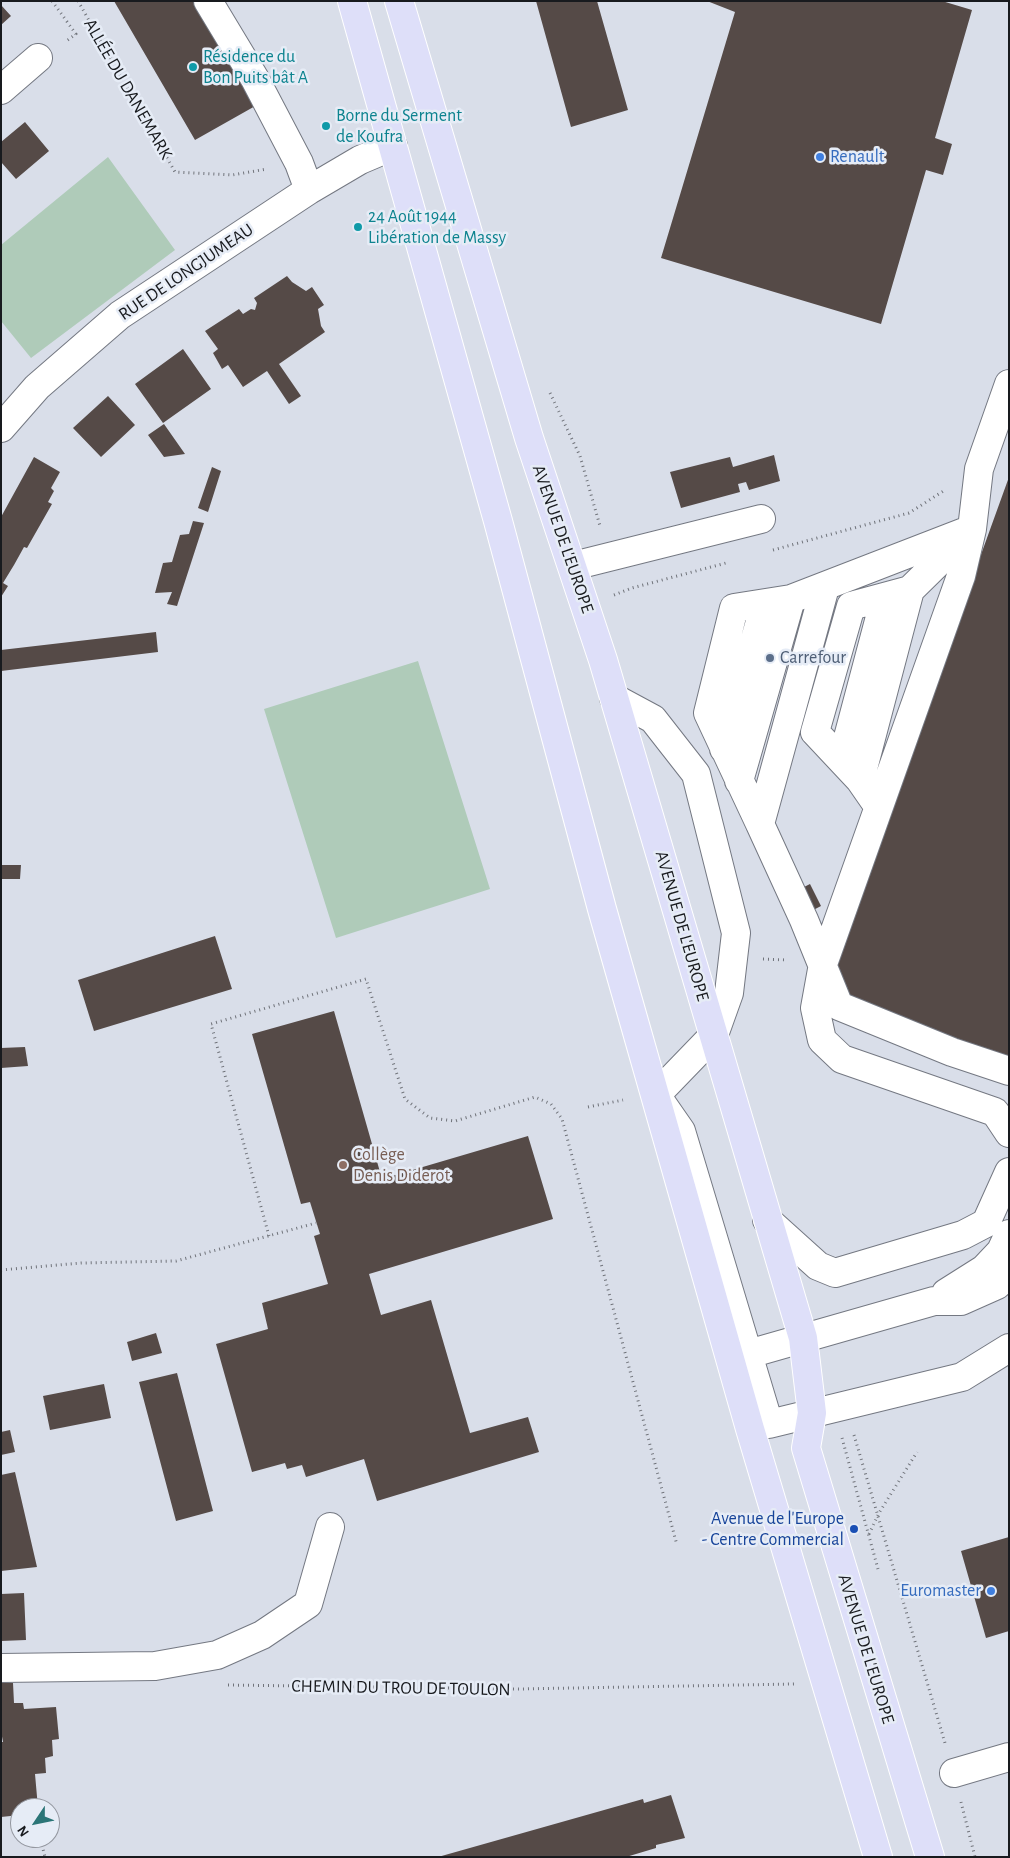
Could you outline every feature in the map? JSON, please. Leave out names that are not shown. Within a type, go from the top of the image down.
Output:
[{"type":"main road","points":[[352,1],[602,909],[644,1097],[740,1357],[878,1857]]},
{"type":"main road","name":"AVENUE DE L'EUROPE","points":[[399,1],[526,428],[575,572],[614,698],[803,1338],[812,1413],[806,1448],[930,1857]]},
{"type":"street","points":[[208,1],[255,79],[299,163],[310,190]]},
{"type":"street","points":[[1,90],[38,58]]},
{"type":"street","name":"RUE DE LONGJUMEAU","points":[[1,428],[37,387],[120,315],[310,190],[360,160],[393,146]]},
{"type":"street","points":[[1009,384],[979,468],[972,529],[961,576],[878,806],[819,956],[815,1008],[822,1040],[842,1059],[995,1112],[1009,1133]]},
{"type":"street","points":[[575,572],[761,519]]},
{"type":"street","points":[[972,529],[792,599],[765,604],[724,749],[804,920],[839,1006],[952,1052],[1009,1072]]},
{"type":"street","points":[[878,806],[860,780],[815,732],[851,606],[910,590],[972,529]]},
{"type":"street","points":[[760,824],[825,587]]},
{"type":"street","points":[[860,780],[910,590]]},
{"type":"street","points":[[739,780],[792,599]]},
{"type":"street","points":[[614,698],[653,719],[696,774],[736,933],[729,993],[714,1035],[644,1097]]},
{"type":"street","points":[[934,1301],[984,1269],[1001,1251],[1001,1223],[1009,1172]]},
{"type":"street","points":[[767,1220],[818,1266],[835,1274],[1001,1223]]},
{"type":"street","points":[[1009,1274],[997,1285],[961,1301],[934,1301],[740,1357],[769,1424],[962,1377],[1009,1348]]},
{"type":"street","points":[[1,1668],[155,1666],[217,1655],[262,1635],[308,1604],[330,1527]]},
{"type":"street","points":[[954,1773],[1009,1758]]},
{"type":"path","points":[[52,1],[76,34]]},
{"type":"path","name":"ALLÉE DU DANEMARK","points":[[78,1],[175,172],[232,176],[299,163]]},
{"type":"path","points":[[766,552],[909,513],[979,468]]},
{"type":"path","points":[[613,596],[632,588],[727,562]]},
{"type":"path","points":[[733,956],[785,961],[819,956]]},
{"type":"path","points":[[269,1236],[211,1024],[366,980],[405,1099],[430,1118],[455,1122],[535,1097],[551,1104],[562,1119],[677,1544]]},
{"type":"path","points":[[588,1107],[644,1097]]},
{"type":"path","points":[[1,1270],[81,1263],[176,1261],[316,1224]]},
{"type":"path","points":[[834,1542],[868,1534],[917,1452]]},
{"type":"path","name":"CHEMIN DU TROU DE TOULON","points":[[222,1685],[518,1689],[801,1684]]},
{"type":"path","points":[[954,1773],[976,1857]]},
{"type":"green space","points":[[108,157],[175,250],[31,358],[1,321],[1,245]]},
{"type":"green space","points":[[418,661],[490,889],[336,938],[264,709]]},
{"type":"building","name":"Résidence du Bon Puits bât A","points":[[114,1],[196,1],[257,105],[195,140]]},
{"type":"building","points":[[536,1],[597,1],[628,110],[571,127]]},
{"type":"building","name":"Renault","points":[[707,1],[942,1],[972,10],[935,138],[952,144],[943,175],[926,170],[881,324],[661,258],[735,12]]},
{"type":"building","points":[[1,5],[11,16],[1,25]]},
{"type":"building","points":[[25,122],[49,151],[16,179],[1,162],[1,142]]},
{"type":"building","points":[[287,276],[292,282],[306,291],[312,287],[324,305],[318,309],[321,326],[325,332],[279,364],[301,396],[289,404],[267,371],[243,387],[228,365],[222,369],[213,353],[218,349],[205,331],[239,309],[243,314],[251,309],[255,310],[257,303],[254,298]]},
{"type":"building","points":[[183,349],[211,389],[163,423],[135,384]]},
{"type":"building","points":[[108,396],[135,425],[101,457],[73,428]]},
{"type":"building","points":[[164,424],[185,454],[164,457],[148,435]]},
{"type":"building","points":[[774,455],[780,481],[749,490],[746,482],[738,484],[740,492],[681,508],[670,472],[730,457],[733,467]]},
{"type":"building","points":[[34,457],[60,472],[51,488],[54,491],[48,502],[52,504],[27,548],[24,547],[3,583],[8,586],[1,597],[1,517]]},
{"type":"building","points":[[212,467],[221,471],[208,512],[198,508]]},
{"type":"building","points":[[1009,477],[1009,1063],[822,995]]},
{"type":"building","points":[[193,521],[204,523],[177,606],[167,604],[172,592],[155,593],[163,563],[172,562],[180,535],[189,534]]},
{"type":"building","points":[[156,632],[158,652],[1,671],[1,650]]},
{"type":"building","points":[[1,865],[21,865],[20,879],[1,879]]},
{"type":"building","points":[[810,884],[821,906],[794,920],[782,898]]},
{"type":"building","points":[[215,936],[232,989],[94,1031],[78,980]]},
{"type":"building","points":[[334,1011],[382,1179],[528,1136],[553,1219],[369,1274],[381,1315],[431,1300],[470,1433],[528,1417],[539,1452],[377,1501],[364,1459],[306,1477],[302,1465],[287,1469],[285,1463],[252,1472],[216,1344],[268,1329],[262,1303],[328,1284],[314,1236],[320,1234],[310,1202],[301,1204],[252,1034]]},
{"type":"building","points":[[25,1047],[28,1066],[1,1068],[1,1048]]},
{"type":"building","points":[[156,1333],[162,1353],[132,1361],[127,1342]]},
{"type":"building","points":[[177,1373],[213,1511],[176,1521],[139,1382]]},
{"type":"building","points":[[104,1384],[111,1418],[50,1430],[43,1396]]},
{"type":"building","points":[[10,1430],[15,1452],[1,1455],[1,1432]]},
{"type":"building","points":[[15,1472],[37,1567],[1,1571],[1,1475]]},
{"type":"building","name":"Euromaster","points":[[1009,1537],[1009,1631],[986,1638],[961,1551]]},
{"type":"building","points":[[24,1593],[26,1640],[1,1641],[1,1594]]},
{"type":"building","points":[[1,1682],[13,1683],[14,1703],[23,1703],[24,1709],[56,1707],[59,1739],[52,1740],[53,1756],[45,1758],[46,1773],[35,1774],[37,1798],[10,1798],[10,1816],[1,1817],[1,1742],[3,1742],[1,1731]]},
{"type":"building","points":[[671,1795],[685,1838],[656,1845],[656,1848],[626,1857],[438,1857],[643,1799],[644,1803]]},
{"type":"place","name":"Résidence du Bon Puits bât A","points":[[193,67]]},
{"type":"place","name":"Borne du Serment de Koufra","points":[[326,126]]},
{"type":"place","name":"Renault","points":[[820,157]]},
{"type":"place","name":"24 Août 1944 Libération de Massy","points":[[358,227]]},
{"type":"place","name":"Carrefour","points":[[770,658]]},
{"type":"place","name":"Collège Denis Diderot","points":[[343,1165]]},
{"type":"place","name":"Avenue de l'Europe - Centre Commercial","points":[[854,1529]]},
{"type":"place","name":"Euromaster","points":[[991,1591]]}]
